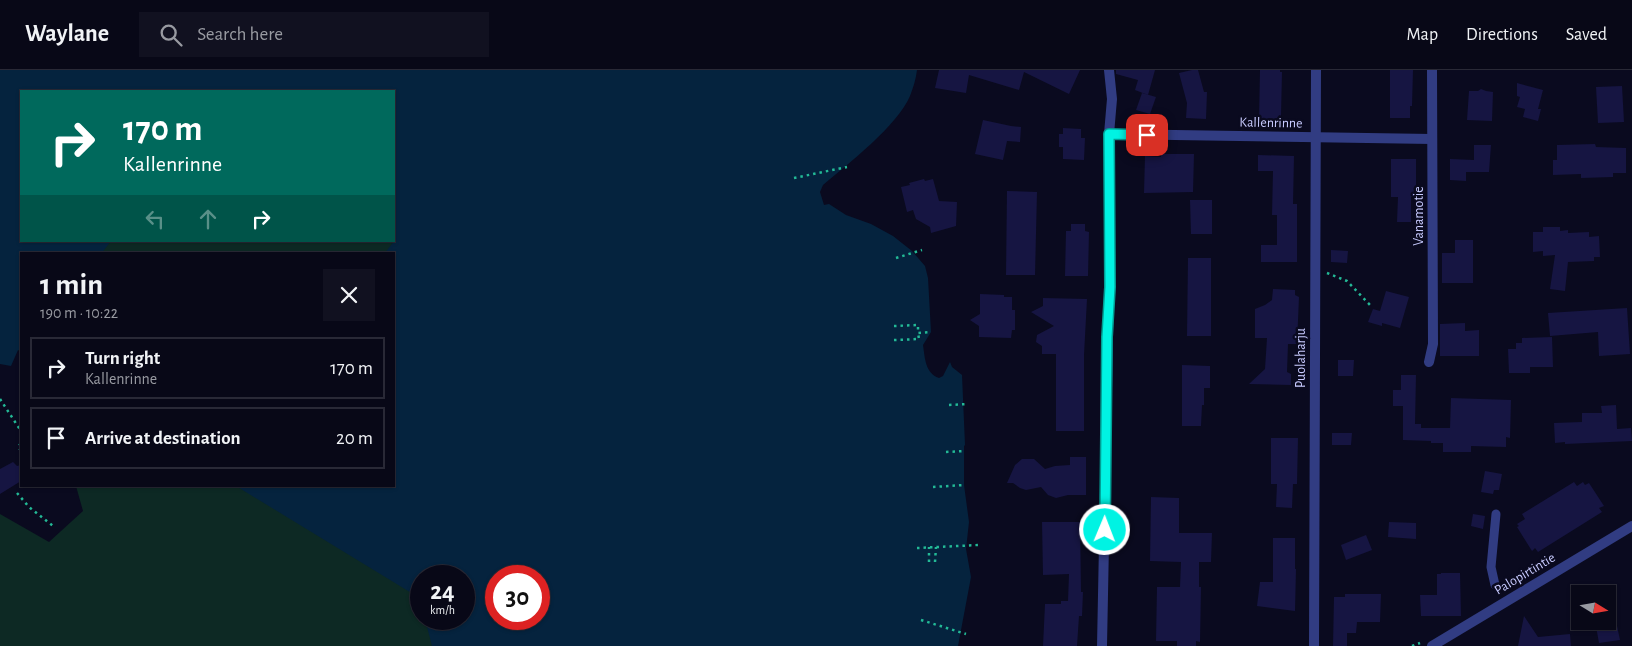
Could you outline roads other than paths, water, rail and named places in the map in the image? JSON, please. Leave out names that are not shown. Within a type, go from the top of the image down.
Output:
[{"type":"street","points":[[1102,646],[1107,337],[1110,287],[1109,134],[1112,99],[1109,70]]},
{"type":"street","name":"Puolaharju","points":[[1314,646],[1316,70]]},
{"type":"street","name":"Vanamotie","points":[[1429,362],[1433,344],[1432,70]]},
{"type":"street","name":"Kallenrinne","points":[[1109,134],[1432,139]]},
{"type":"street","name":"Palopirtintie","points":[[1432,646],[1632,526]]},
{"type":"lane","points":[[1495,585],[1491,567],[1496,514]]},
{"type":"water","points":[[0,70],[917,70],[910,96],[895,119],[871,144],[823,185],[820,192],[824,205],[829,204],[846,215],[871,224],[893,236],[912,251],[925,266],[928,278],[931,332],[923,345],[926,364],[931,373],[939,378],[943,376],[950,362],[952,367],[962,375],[965,445],[964,485],[969,522],[966,549],[971,577],[958,646],[432,646],[428,630],[475,630],[475,565],[410,565],[410,592],[238,487],[395,487],[395,252],[386,252],[395,242],[395,90],[20,90],[20,242],[110,242],[103,252],[20,252],[20,350],[18,350],[11,366],[0,364]]}]
